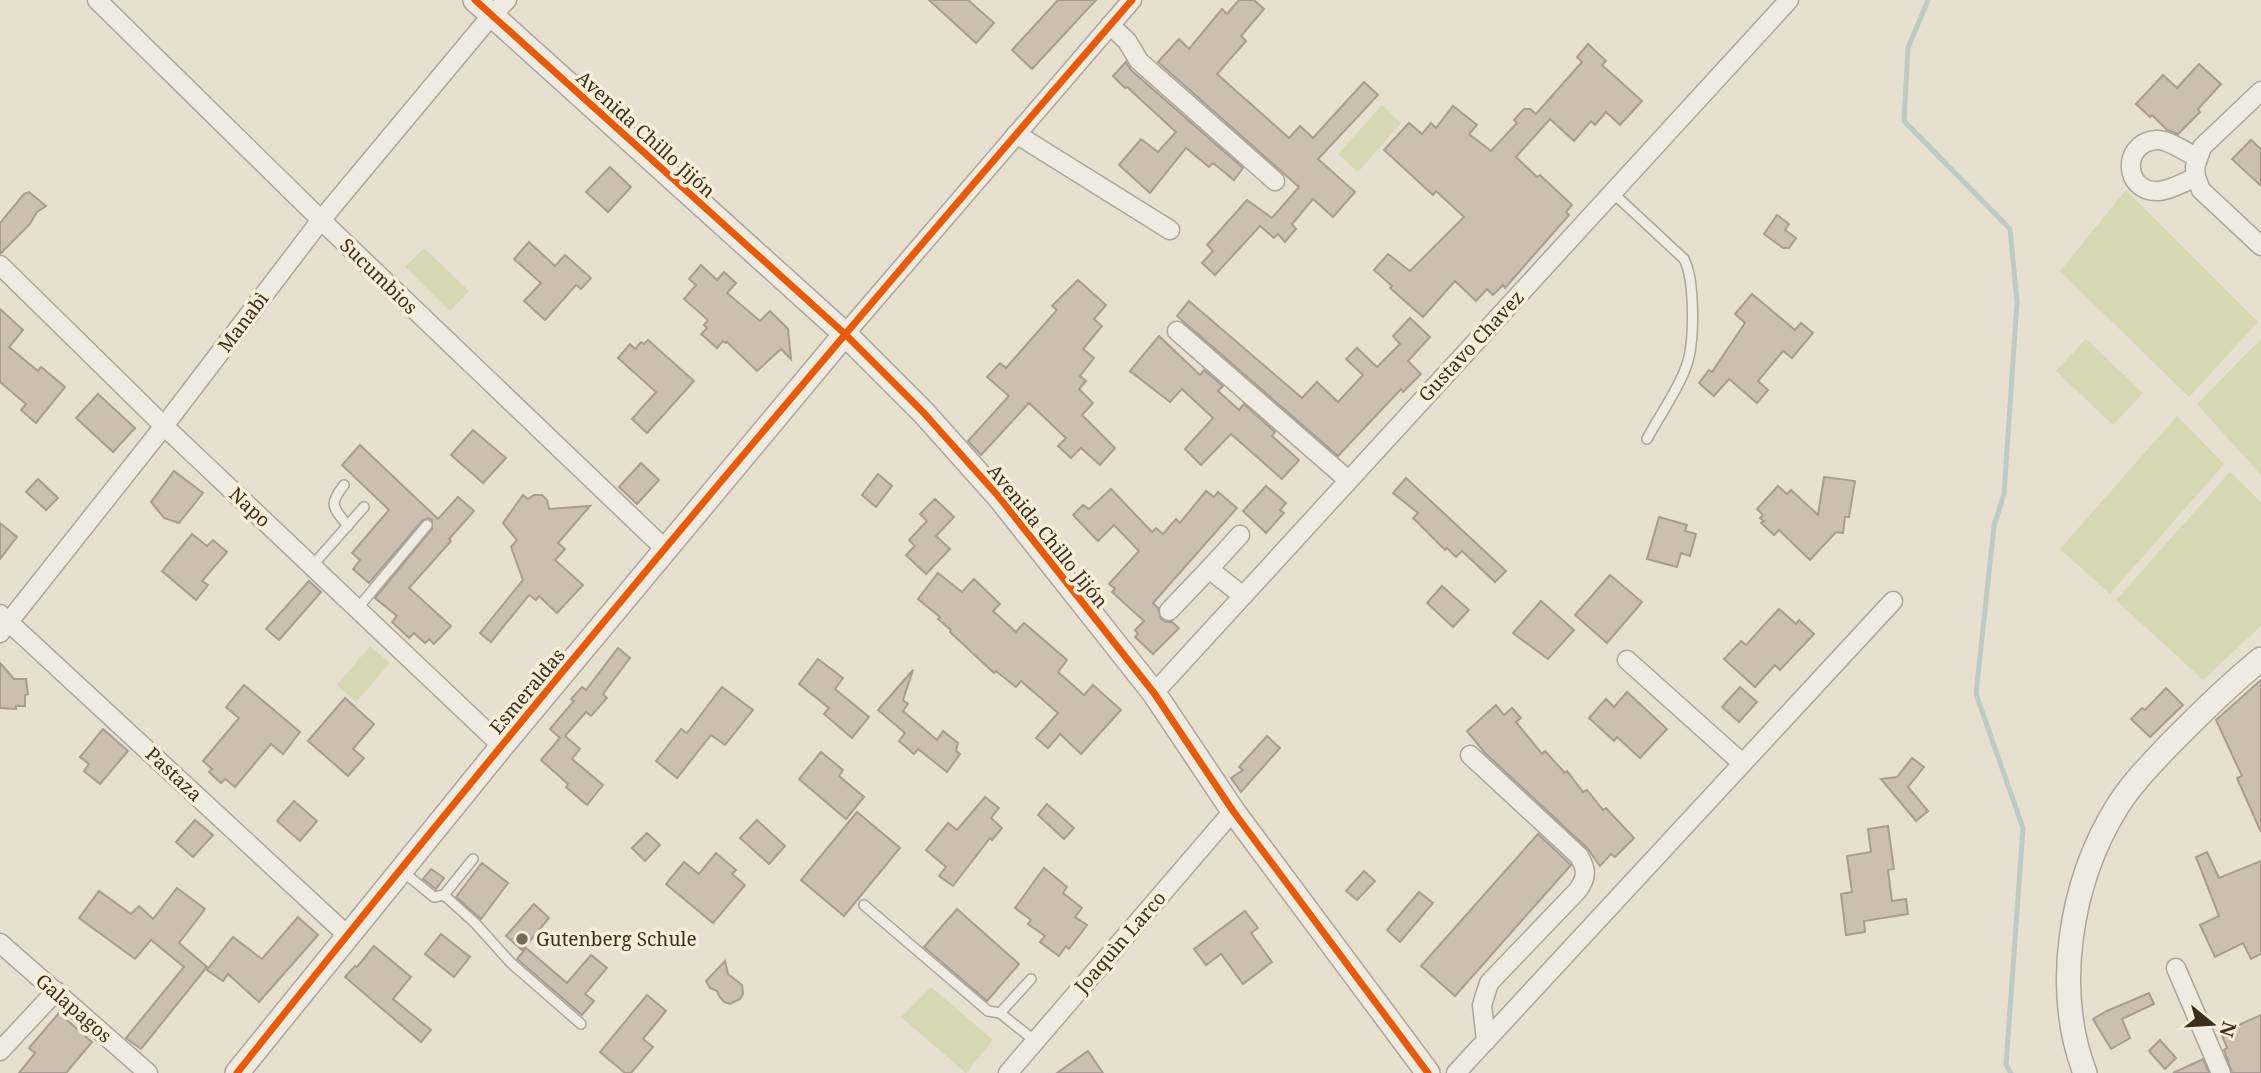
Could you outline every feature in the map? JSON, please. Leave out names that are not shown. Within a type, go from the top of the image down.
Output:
[{"type":"street","name":"Sucumbios","points":[[97,0],[321,220],[665,549]]},
{"type":"street","points":[[845,334],[1132,0]]},
{"type":"street","name":"Gustavo Chavez","points":[[1154,693],[1789,0]]},
{"type":"street","name":"Manabì","points":[[3,623],[164,426],[321,220],[491,5]]},
{"type":"street","name":"Avenida Chillo Jijón","points":[[491,5],[845,334],[923,412],[999,497],[1154,693],[1233,811],[1428,1073]]},
{"type":"street","points":[[1110,25],[1127,40],[1139,61],[1275,181]]},
{"type":"street","points":[[2261,91],[2199,152],[2196,177],[2202,190],[2261,246]]},
{"type":"street","points":[[1016,134],[1170,230]]},
{"type":"street","points":[[2196,177],[2162,191],[2149,190],[2132,179],[2129,169],[2131,156],[2140,146],[2156,140],[2199,152]]},
{"type":"street","name":"Napo","points":[[0,265],[164,426],[502,746]]},
{"type":"street","points":[[1177,331],[1348,480]]},
{"type":"street","name":"Esmeraldas","points":[[237,1073],[502,746],[845,334]]},
{"type":"street","points":[[1169,611],[1240,535]]},
{"type":"street","points":[[1209,569],[1243,596]]},
{"type":"street","points":[[1456,1073],[1893,601]]},
{"type":"street","name":"Pastaza","points":[[3,623],[347,935]]},
{"type":"street","points":[[2085,1073],[2072,1026],[2068,976],[2072,928],[2095,848],[2118,807],[2143,773],[2217,695],[2261,659]]},
{"type":"street","points":[[1627,660],[1742,763]]},
{"type":"street","points":[[1470,755],[1579,856],[1586,868],[1586,880],[1578,890],[1489,983],[1482,1005],[1486,1041]]},
{"type":"street","name":"Joaquìn Larco","points":[[1008,1073],[1233,811]]},
{"type":"street","name":"Galapagos","points":[[0,943],[148,1073]]},
{"type":"street","points":[[2176,968],[2221,1073]]},
{"type":"street","points":[[0,1051],[56,991]]},
{"type":"lane","points":[[1613,192],[1684,259],[1692,282],[1687,366],[1647,439]]},
{"type":"lane","points":[[344,485],[333,498],[333,507],[348,526]]},
{"type":"lane","points":[[312,566],[364,507]]},
{"type":"lane","points":[[357,609],[426,525]]},
{"type":"lane","points":[[400,870],[434,897],[444,895],[473,859]]},
{"type":"lane","points":[[444,895],[475,923],[511,962],[581,1024]]},
{"type":"lane","points":[[864,905],[988,1011],[1000,1013],[1035,1041]]},
{"type":"lane","points":[[1000,1013],[1031,979]]},
{"type":"green space","points":[[1382,105],[1401,123],[1358,172],[1338,154]]},
{"type":"green space","points":[[2126,190],[2258,322],[2189,397],[2060,271]]},
{"type":"green space","points":[[424,248],[469,291],[450,311],[405,267]]},
{"type":"green space","points":[[2086,339],[2143,393],[2113,425],[2056,371]]},
{"type":"green space","points":[[2261,339],[2261,475],[2197,404]]},
{"type":"green space","points":[[2177,416],[2224,464],[2110,594],[2060,549]]},
{"type":"green space","points":[[2230,472],[2261,502],[2261,626],[2203,680],[2116,600]]},
{"type":"green space","points":[[370,646],[390,663],[356,702],[337,685]]},
{"type":"green space","points":[[931,987],[993,1040],[966,1073],[901,1017]]},
{"type":"building","points":[[929,0],[968,0],[994,23],[976,43]]},
{"type":"building","points":[[1058,0],[1096,0],[1032,69],[1012,50]]},
{"type":"building","points":[[1239,0],[1254,0],[1264,9],[1241,36],[1246,41],[1217,74],[1289,138],[1300,126],[1313,138],[1364,82],[1378,95],[1318,159],[1355,192],[1333,217],[1313,199],[1292,224],[1296,229],[1285,242],[1278,234],[1274,238],[1260,226],[1215,275],[1202,263],[1213,251],[1207,245],[1247,200],[1272,218],[1299,187],[1158,62],[1179,39],[1189,49],[1222,9],[1227,14]]},
{"type":"building","points":[[1588,44],[1606,61],[1602,65],[1642,101],[1620,125],[1606,112],[1595,125],[1591,121],[1574,141],[1550,119],[1516,157],[1572,205],[1566,212],[1569,215],[1505,288],[1503,285],[1493,295],[1487,289],[1476,301],[1455,281],[1423,317],[1374,270],[1388,254],[1410,271],[1464,217],[1436,191],[1433,195],[1384,150],[1409,123],[1422,134],[1431,123],[1436,128],[1453,106],[1477,125],[1469,134],[1491,151],[1517,123],[1514,120],[1524,109],[1530,109],[1536,114],[1582,62],[1577,57]]},
{"type":"building","points":[[1126,62],[1131,70],[1243,168],[1234,180],[1213,163],[1209,167],[1186,148],[1150,193],[1119,165],[1141,139],[1158,152],[1176,132],[1113,76]]},
{"type":"building","points":[[2199,64],[2221,84],[2198,109],[2200,112],[2178,134],[2167,130],[2136,104],[2163,75],[2177,88]]},
{"type":"building","points":[[2251,140],[2261,149],[2261,186],[2232,159]]},
{"type":"building","points":[[610,167],[631,187],[608,212],[586,192]]},
{"type":"building","points":[[29,192],[46,206],[37,212],[30,224],[0,254],[0,223],[24,194]]},
{"type":"building","points":[[1777,215],[1789,224],[1785,230],[1796,238],[1789,248],[1783,248],[1764,234]]},
{"type":"building","points":[[529,242],[555,266],[565,255],[591,278],[581,289],[576,285],[545,320],[524,301],[541,283],[514,259]]},
{"type":"building","points":[[701,265],[717,280],[724,272],[736,283],[727,293],[760,321],[770,311],[788,329],[791,359],[781,349],[757,371],[727,342],[723,341],[717,348],[701,334],[707,328],[704,325],[708,320],[684,299],[696,285],[689,279]]},
{"type":"building","points":[[1078,280],[1106,305],[1094,319],[1102,326],[1083,349],[1094,358],[1080,376],[1086,381],[1079,389],[1093,403],[1082,415],[1115,448],[1100,465],[1081,448],[1071,458],[1058,446],[1066,438],[1029,403],[981,455],[968,441],[1009,396],[987,377],[1000,363],[1006,368],[1057,310],[1052,306]]},
{"type":"building","points":[[1752,294],[1795,330],[1801,323],[1813,333],[1792,358],[1783,351],[1758,381],[1768,390],[1757,403],[1729,379],[1714,396],[1699,383],[1709,370],[1712,372],[1745,323],[1735,314]]},
{"type":"building","points":[[1189,301],[1302,398],[1317,382],[1338,402],[1363,375],[1346,359],[1357,348],[1377,367],[1400,344],[1393,336],[1410,318],[1430,337],[1408,361],[1421,374],[1403,392],[1401,389],[1338,456],[1177,316]]},
{"type":"building","points":[[0,309],[23,330],[9,347],[38,371],[41,367],[65,387],[36,423],[21,410],[26,404],[0,382]]},
{"type":"building","points":[[1159,336],[1200,375],[1204,370],[1223,386],[1218,391],[1239,410],[1244,404],[1275,432],[1272,436],[1299,460],[1282,479],[1231,434],[1201,465],[1185,449],[1213,418],[1182,389],[1170,402],[1130,371]]},
{"type":"building","points":[[648,340],[694,381],[647,433],[632,419],[656,392],[618,358],[630,344],[635,349],[641,342],[644,344]]},
{"type":"building","points":[[98,394],[135,428],[113,452],[76,418]]},
{"type":"building","points":[[473,430],[506,458],[483,483],[451,455]]},
{"type":"building","points":[[360,445],[438,519],[458,497],[474,511],[409,588],[451,626],[434,644],[429,639],[425,643],[414,633],[409,638],[392,622],[397,616],[375,598],[432,529],[432,520],[428,518],[422,521],[369,583],[353,569],[360,560],[352,553],[389,510],[342,465]]},
{"type":"building","points":[[641,463],[659,480],[637,504],[619,487]]},
{"type":"building","points":[[174,471],[203,493],[179,523],[164,518],[151,502]]},
{"type":"building","points":[[878,474],[892,486],[876,507],[862,495]]},
{"type":"building","points":[[1824,477],[1855,481],[1849,517],[1845,517],[1843,533],[1836,532],[1810,560],[1779,530],[1774,535],[1761,523],[1764,521],[1760,518],[1763,515],[1757,509],[1778,486],[1787,494],[1791,490],[1818,515]]},
{"type":"building","points":[[1406,478],[1506,571],[1495,582],[1462,551],[1456,557],[1447,548],[1445,550],[1413,518],[1418,513],[1393,493]]},
{"type":"building","points":[[38,479],[58,498],[46,510],[26,492]]},
{"type":"building","points":[[1266,486],[1286,503],[1280,510],[1284,513],[1266,533],[1243,511]]},
{"type":"building","points":[[1111,489],[1152,532],[1156,528],[1163,534],[1176,519],[1180,523],[1206,491],[1214,497],[1218,492],[1237,508],[1153,603],[1158,608],[1161,619],[1172,622],[1179,628],[1153,654],[1135,637],[1138,634],[1135,630],[1144,621],[1112,592],[1115,589],[1109,584],[1139,551],[1114,525],[1098,541],[1073,515],[1083,505],[1089,509]]},
{"type":"building","points":[[523,495],[528,499],[534,495],[542,495],[547,500],[549,509],[590,506],[558,543],[565,549],[555,560],[583,585],[557,613],[539,596],[536,600],[529,595],[491,642],[480,633],[523,580],[511,547],[517,540],[503,523]]},
{"type":"building","points":[[935,499],[954,517],[936,536],[950,549],[926,574],[906,555],[915,546],[909,540],[927,521],[920,514]]},
{"type":"building","points":[[1659,517],[1687,525],[1685,531],[1696,534],[1690,556],[1681,553],[1677,567],[1647,559]]},
{"type":"building","points":[[0,523],[17,537],[0,559]]},
{"type":"building","points":[[192,534],[207,546],[213,540],[227,552],[202,581],[208,585],[196,600],[162,571]]},
{"type":"building","points":[[938,573],[962,592],[974,579],[1000,604],[993,611],[1016,632],[1024,623],[1067,660],[1058,672],[1084,695],[1093,685],[1121,710],[1081,754],[1060,734],[1048,748],[1036,738],[1058,713],[1021,681],[1016,687],[996,671],[994,673],[950,632],[938,619],[940,617],[918,599]]},
{"type":"building","points":[[1610,575],[1642,602],[1607,643],[1575,615]]},
{"type":"building","points":[[309,581],[321,592],[279,640],[266,629]]},
{"type":"building","points":[[1442,586],[1469,610],[1453,627],[1427,603]]},
{"type":"building","points":[[1541,601],[1574,630],[1548,659],[1513,633]]},
{"type":"building","points":[[1779,609],[1796,624],[1799,620],[1814,634],[1780,670],[1775,665],[1755,687],[1724,659],[1741,641],[1746,645]]},
{"type":"building","points":[[618,648],[630,658],[603,694],[607,698],[591,716],[586,712],[565,736],[580,749],[572,759],[603,785],[587,805],[541,760],[560,738],[550,729],[574,701],[571,699],[582,687],[586,690]]},
{"type":"building","points":[[818,659],[843,678],[835,689],[869,717],[852,738],[824,714],[829,708],[799,684]]},
{"type":"building","points":[[0,663],[14,679],[26,679],[28,694],[25,695],[25,706],[16,706],[16,709],[0,708]]},
{"type":"building","points":[[913,670],[903,700],[908,704],[903,711],[937,740],[943,731],[958,743],[956,751],[960,754],[947,772],[918,749],[914,754],[899,741],[905,733],[878,710]]},
{"type":"building","points":[[2261,680],[2261,832],[2237,778],[2242,776],[2216,720]]},
{"type":"building","points":[[244,685],[300,732],[283,754],[271,744],[235,787],[225,779],[221,783],[209,772],[212,769],[203,761],[239,718],[226,707]]},
{"type":"building","points":[[722,687],[753,710],[725,745],[711,735],[677,778],[656,761],[681,729],[687,733]]},
{"type":"building","points":[[1740,687],[1757,702],[1739,722],[1722,707]]},
{"type":"building","points":[[2166,688],[2183,705],[2150,737],[2131,719],[2142,708],[2145,710]]},
{"type":"building","points":[[1627,692],[1667,729],[1640,758],[1617,737],[1614,741],[1589,718],[1606,699],[1614,707]]},
{"type":"building","points":[[345,698],[374,724],[353,749],[364,758],[348,776],[308,741]]},
{"type":"building","points":[[1496,705],[1504,715],[1512,708],[1521,718],[1516,722],[1542,754],[1545,751],[1565,773],[1567,771],[1583,792],[1587,790],[1603,810],[1606,808],[1634,838],[1615,857],[1611,854],[1600,866],[1587,848],[1485,753],[1467,731]]},
{"type":"building","points":[[103,729],[128,751],[100,784],[84,771],[89,764],[80,757]]},
{"type":"building","points":[[1267,736],[1280,748],[1241,792],[1231,778],[1243,770],[1239,767]]},
{"type":"building","points":[[821,752],[843,770],[839,776],[864,797],[846,819],[799,779]]},
{"type":"building","points":[[1912,758],[1924,767],[1908,787],[1928,811],[1916,821],[1881,779],[1897,777]]},
{"type":"building","points":[[985,797],[999,808],[991,818],[1002,828],[992,840],[990,838],[953,886],[939,876],[946,867],[926,850],[948,823],[957,830]]},
{"type":"building","points":[[294,801],[317,821],[300,841],[277,821]]},
{"type":"building","points":[[1047,804],[1074,828],[1064,839],[1038,815]]},
{"type":"building","points":[[857,812],[900,848],[844,916],[801,880]]},
{"type":"building","points":[[195,820],[213,835],[193,857],[176,842]]},
{"type":"building","points":[[757,820],[785,846],[769,864],[740,838]]},
{"type":"building","points":[[1888,826],[1894,869],[1888,870],[1892,901],[1906,899],[1908,914],[1864,921],[1865,932],[1846,935],[1841,894],[1852,892],[1847,856],[1871,852],[1868,829]]},
{"type":"building","points":[[647,833],[660,845],[645,861],[632,848]]},
{"type":"building","points":[[1538,834],[1571,865],[1455,996],[1421,966]]},
{"type":"building","points":[[2207,852],[2219,878],[2261,861],[2261,954],[2251,959],[2243,943],[2215,957],[2200,925],[2219,916],[2196,857]]},
{"type":"building","points":[[716,853],[736,870],[732,874],[745,885],[713,923],[666,884],[684,862],[699,874]]},
{"type":"building","points":[[482,863],[508,883],[481,919],[456,897]]},
{"type":"building","points":[[1044,868],[1067,887],[1063,893],[1082,908],[1075,917],[1087,925],[1069,949],[1066,946],[1059,956],[1040,942],[1045,936],[1028,924],[1031,920],[1015,908]]},
{"type":"building","points":[[431,869],[444,878],[436,889],[423,879]]},
{"type":"building","points":[[1364,871],[1375,881],[1357,900],[1346,891]]},
{"type":"building","points":[[177,888],[205,909],[179,943],[207,967],[141,1049],[126,1038],[184,967],[151,940],[135,959],[79,918],[99,891],[131,914],[139,906],[153,919]]},
{"type":"building","points":[[1419,892],[1433,903],[1400,942],[1387,930]]},
{"type":"building","points":[[534,904],[549,918],[522,950],[506,936]]},
{"type":"building","points":[[957,909],[1019,964],[987,1001],[924,947]]},
{"type":"building","points":[[1245,911],[1258,928],[1251,933],[1272,962],[1243,984],[1221,954],[1206,965],[1194,949]]},
{"type":"building","points":[[298,917],[318,935],[259,1002],[228,974],[223,981],[207,970],[233,937],[262,959]]},
{"type":"building","points":[[441,934],[470,957],[454,977],[425,954]]},
{"type":"building","points":[[374,946],[411,977],[393,999],[431,1030],[421,1042],[345,977]]},
{"type":"building","points":[[526,948],[567,983],[591,955],[607,968],[585,994],[594,1001],[582,1015],[517,959]]},
{"type":"building","points":[[725,961],[728,974],[742,985],[743,994],[740,999],[730,1004],[724,1002],[706,981]]},
{"type":"building","points":[[2149,993],[2154,1004],[2122,1019],[2130,1038],[2111,1049],[2093,1019]]},
{"type":"building","points":[[647,995],[666,1011],[643,1039],[653,1047],[631,1073],[625,1073],[600,1052]]},
{"type":"building","points":[[59,1013],[92,1042],[66,1073],[19,1073],[35,1053],[29,1048]]},
{"type":"building","points":[[2261,1015],[2261,1073],[2232,1073],[2221,1033]]},
{"type":"building","points":[[2160,1040],[2176,1058],[2165,1069],[2149,1051]]},
{"type":"building","points":[[1088,1051],[1103,1073],[1057,1073]]},
{"type":"building","points":[[2203,1059],[2209,1073],[2173,1073]]},
{"type":"waterway","points":[[1928,0],[1908,48],[1904,121],[2010,229],[2017,302],[2004,494],[1994,526],[1976,694],[2023,828],[2006,1065],[2011,1073]]},
{"type":"cycle path","points":[[475,0],[845,334],[923,412],[999,497],[1154,693],[1233,811],[1428,1073]]},
{"type":"cycle path","points":[[237,1073],[456,801],[679,532],[1132,0]]},
{"type":"place","name":"Gutenberg Schule","points":[[522,939]]}]
